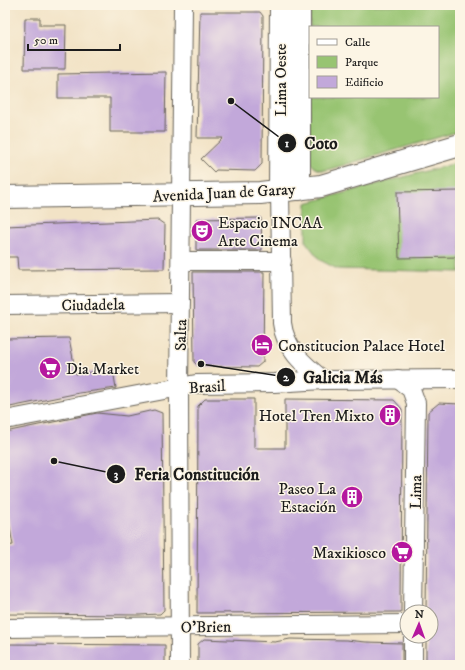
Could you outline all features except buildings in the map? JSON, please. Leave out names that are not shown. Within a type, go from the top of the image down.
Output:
[{"type":"main road","name":"Lima Oeste","points":[[281,5],[289,190]]},
{"type":"main road","name":"Lima Oeste","points":[[289,190],[299,5]]},
{"type":"main road","name":"Avenida Juan de Garay","points":[[5,197],[182,195],[289,190],[320,186],[460,145]]},
{"type":"street","name":"Salta","points":[[180,665],[179,388],[183,5]]},
{"type":"street","name":"Lima Oeste","points":[[289,190],[282,261],[282,323],[285,337],[292,351],[305,366],[323,380]]},
{"type":"street","points":[[181,261],[282,261]]},
{"type":"street","name":"Ciudadela","points":[[5,305],[180,303]]},
{"type":"street","name":"Lima","points":[[398,379],[411,389],[416,398],[414,604]]},
{"type":"street","name":"Brasil","points":[[5,420],[196,384],[274,383],[323,380],[460,379]]},
{"type":"street","name":"O'Brien","points":[[5,628],[399,624]]},
{"type":"street","points":[[413,644],[413,665]]},
{"type":"green space","points":[[310,5],[460,5],[460,131],[327,170],[321,170],[313,166],[309,161],[309,98],[439,98],[439,26],[310,26]]},
{"type":"green space","points":[[460,162],[460,272],[337,269],[320,260],[306,242],[306,203]]},
{"type":"place","name":"Coto","points":[[231,101]]},
{"type":"place","name":"Espacio INCAA Arte Cinema","points":[[202,231]]},
{"type":"place","name":"Constitucion Palace Hotel","points":[[262,345]]},
{"type":"place","name":"Galicia Más","points":[[201,364]]},
{"type":"place","name":"Dia Market","points":[[50,368]]},
{"type":"place","name":"Hotel Tren Mixto","points":[[390,415]]},
{"type":"place","name":"Feria Constitución","points":[[54,461]]},
{"type":"place","name":"Paseo La Estación","points":[[352,497]]},
{"type":"place","name":"Maxikiosco","points":[[402,552]]}]
